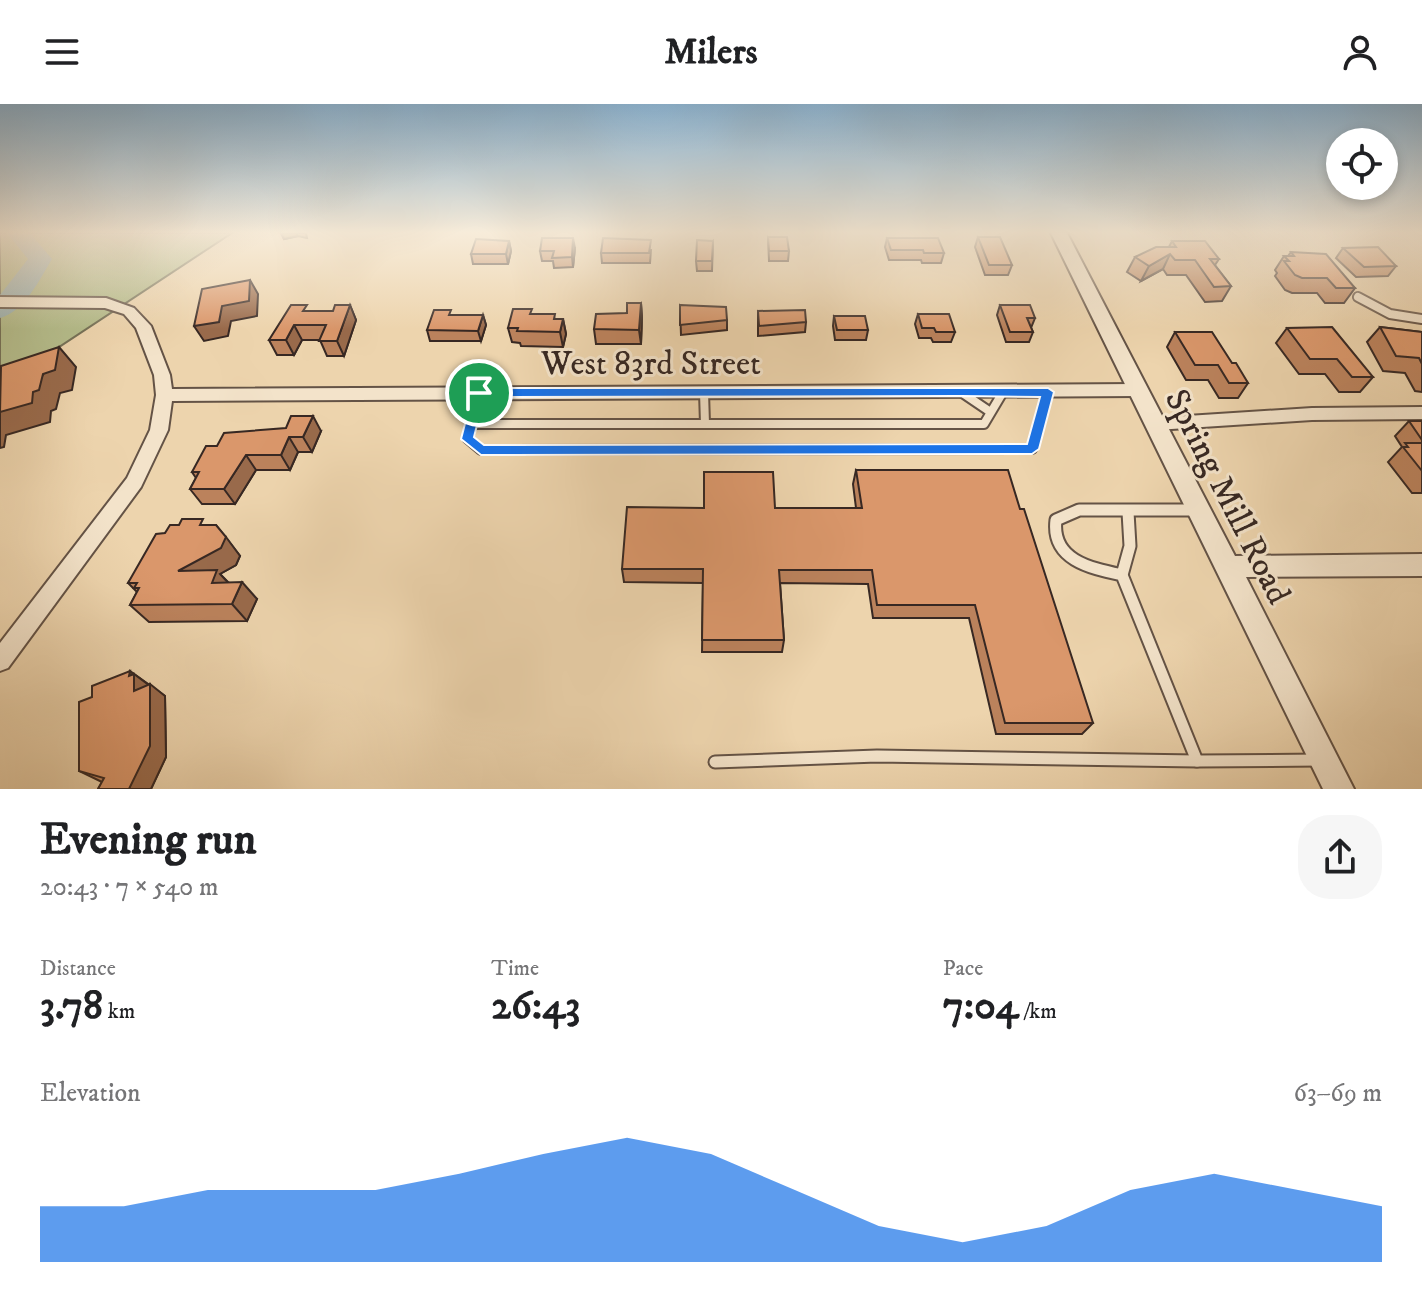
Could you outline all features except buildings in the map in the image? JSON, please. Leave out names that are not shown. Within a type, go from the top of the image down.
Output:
[{"type":"street","name":"Spring Mill Road","points":[[1075,265],[1339,789]]},
{"type":"street","points":[[0,302],[106,303],[133,313],[148,338],[162,375],[164,395],[159,430],[136,479],[0,661]]},
{"type":"street","name":"West 83rd Street","points":[[164,395],[1138,390]]},
{"type":"street","points":[[1156,424],[1312,414],[1422,413]]},
{"type":"street","points":[[1227,567],[1422,565]]},
{"type":"lane","points":[[1358,297],[1390,314],[1422,319]]},
{"type":"lane","points":[[704,392],[705,424]]},
{"type":"lane","points":[[961,392],[989,411]]},
{"type":"lane","points":[[471,424],[984,424],[1003,392]]},
{"type":"lane","points":[[479,393],[468,439],[481,450],[1032,449],[1048,392]]},
{"type":"lane","points":[[1122,575],[1069,559],[1057,546],[1053,531],[1056,520],[1079,510],[1198,510]]},
{"type":"lane","points":[[1128,512],[1130,546],[1122,575],[1197,761]]},
{"type":"lane","points":[[715,762],[877,756],[1324,760]]},
{"type":"green space","points":[[0,265],[184,265],[0,386]]},
{"type":"waterway","points":[[0,310],[23,286],[36,265]]},
{"type":"route","points":[[961,392],[1048,392],[1032,449],[481,450],[468,439],[479,393],[961,392]]}]
